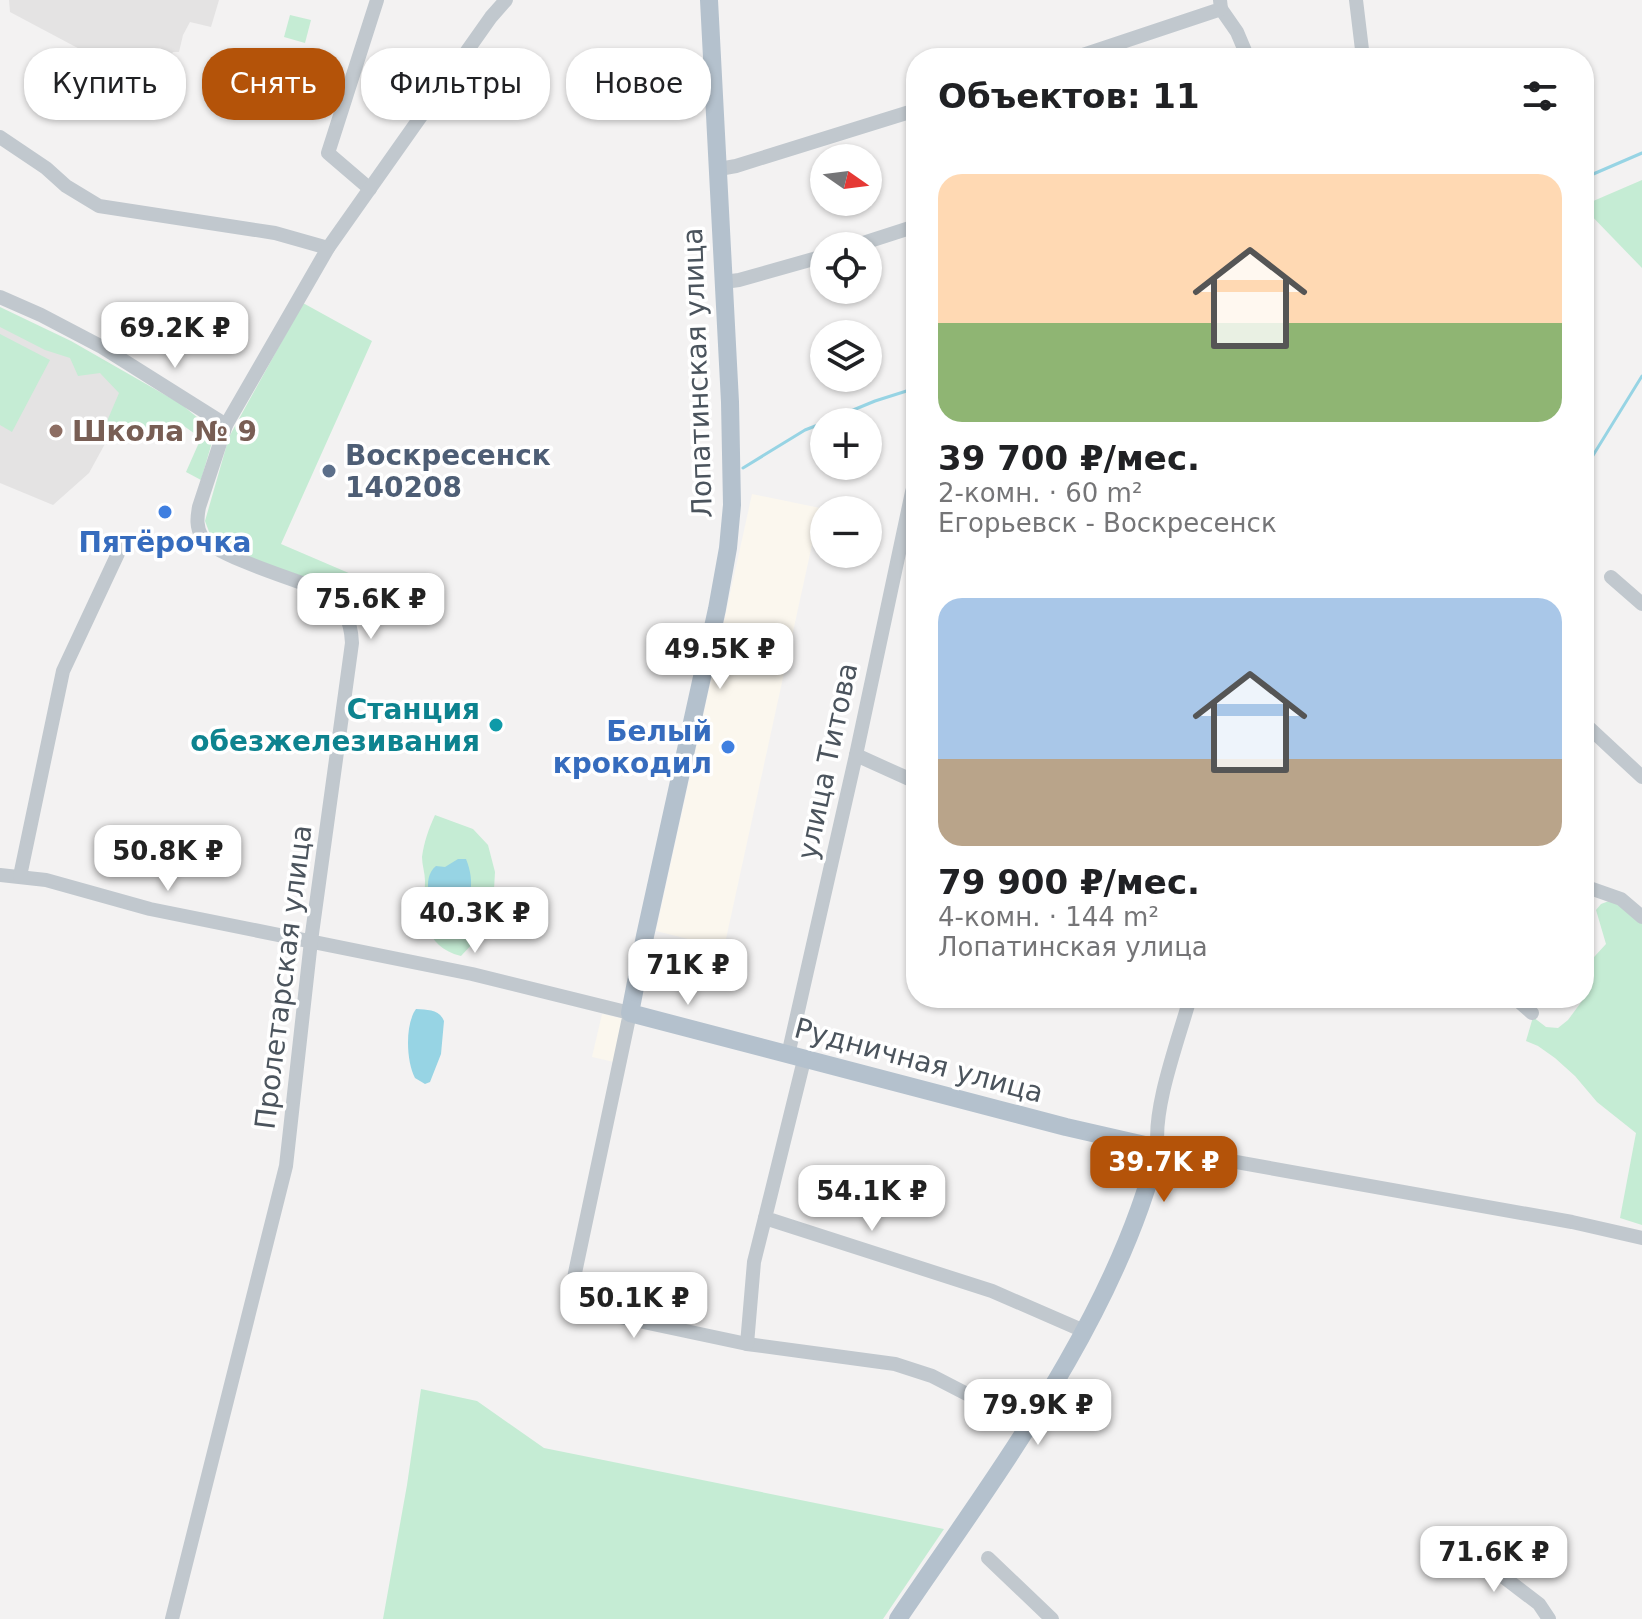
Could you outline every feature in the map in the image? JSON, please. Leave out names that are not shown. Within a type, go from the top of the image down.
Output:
[{"type":"main road","name":"Лопатинская улица","points":[[630,1013],[728,548],[733,478],[709,0]]},
{"type":"main road","name":"Рудничная улица","points":[[630,1013],[1066,1127],[1158,1148]]},
{"type":"main road","points":[[898,1619],[1027,1425],[1084,1331],[1125,1245],[1143,1200],[1158,1148]]},
{"type":"street","points":[[370,189],[328,153],[377,0]]},
{"type":"street","name":"Пролетарская улица","points":[[172,1619],[286,1166],[311,941],[352,643],[351,625],[336,600],[322,590],[221,552],[204,540],[196,519],[226,425],[328,248],[506,0]]},
{"type":"street","points":[[1356,0],[1362,48]]},
{"type":"street","points":[[1101,48],[1221,4],[1244,48]]},
{"type":"street","points":[[719,169],[906,113]]},
{"type":"street","points":[[0,137],[46,168],[66,186],[99,206],[275,233],[328,248]]},
{"type":"street","points":[[882,237],[906,229]]},
{"type":"street","points":[[724,282],[810,260]]},
{"type":"street","points":[[0,297],[92,342],[226,425]]},
{"type":"street","name":"улица Титова","points":[[747,1344],[754,1262],[906,517]]},
{"type":"street","points":[[20,876],[63,671],[121,547],[129,540]]},
{"type":"street","points":[[1611,577],[1642,604]]},
{"type":"street","points":[[1594,732],[1642,777]]},
{"type":"street","points":[[856,755],[906,778]]},
{"type":"street","name":"Рудничная улица","points":[[0,875],[46,880],[150,909],[472,974],[630,1013]]},
{"type":"street","points":[[1594,890],[1621,899],[1642,917]]},
{"type":"street","points":[[1158,1148],[1156,1131],[1187,1008]]},
{"type":"street","points":[[1526,1008],[1532,1013]]},
{"type":"street","name":"Лопатинская улица","points":[[630,1013],[568,1306],[747,1344],[895,1364],[932,1376],[1027,1425]]},
{"type":"street","name":"Рудничная улица","points":[[1158,1148],[1557,1219],[1642,1238]]},
{"type":"street","points":[[765,1218],[992,1291],[1084,1331]]},
{"type":"street","points":[[1463,1546],[1539,1604],[1549,1619]]},
{"type":"street","points":[[988,1558],[1052,1619]]},
{"type":"shaded area","points":[[9,0],[219,0],[211,27],[190,22],[180,48],[78,48],[10,12]]},
{"type":"shaded area","name":"Школа № 9","points":[[0,319],[135,389],[89,473],[53,505],[0,483]]},
{"type":"shaded area","points":[[752,494],[810,506],[810,554],[724,948],[656,931]]},
{"type":"shaded area","points":[[602,1014],[624,1019],[614,1062],[592,1057]]},
{"type":"green space","points":[[290,15],[311,20],[305,43],[284,37]]},
{"type":"green space","points":[[1642,180],[1642,268],[1594,218],[1594,201]]},
{"type":"green space","points":[[303,303],[372,341],[281,544],[358,577],[352,591],[283,572],[214,545],[205,521],[229,437]]},
{"type":"green space","points":[[0,307],[71,341],[181,404],[215,432],[201,480],[186,472],[201,438],[181,424],[126,438],[105,426],[119,393],[100,373],[78,376],[70,358],[45,350],[0,327]]},
{"type":"green space","points":[[0,334],[50,360],[12,432],[0,425]]},
{"type":"green space","points":[[435,815],[473,829],[488,845],[495,872],[494,890],[475,941],[461,956],[439,945],[428,928],[422,857]]},
{"type":"green space","points":[[1617,902],[1642,922],[1642,1225],[1620,1218],[1636,1133],[1597,1102],[1555,1058],[1526,1041],[1533,1017],[1546,1027],[1558,1028],[1577,1008],[1594,1008],[1594,957],[1606,944],[1596,910],[1601,904]]},
{"type":"green space","points":[[421,1389],[477,1401],[544,1448],[944,1529],[883,1619],[383,1619]]},
{"type":"water","points":[[458,859],[466,859],[471,876],[470,891],[459,922],[449,927],[438,923],[428,885],[431,871],[436,866],[445,867]]},
{"type":"water","points":[[416,1009],[436,1012],[444,1021],[441,1054],[430,1082],[425,1084],[415,1078],[408,1053],[408,1033]]},
{"type":"waterway","points":[[1594,174],[1642,153]]},
{"type":"waterway","points":[[1594,454],[1642,376]]},
{"type":"waterway","points":[[858,408],[906,391]]},
{"type":"waterway","points":[[743,468],[810,428]]},
{"type":"place","name":"Школа № 9","points":[[56,431]]},
{"type":"place","name":"Воскресенск 140208","points":[[329,471]]},
{"type":"place","name":"Пятёрочка","points":[[165,512]]},
{"type":"place","name":"Станция обезжелезивания","points":[[496,725]]},
{"type":"place","name":"Белый крокодил","points":[[728,747]]}]
